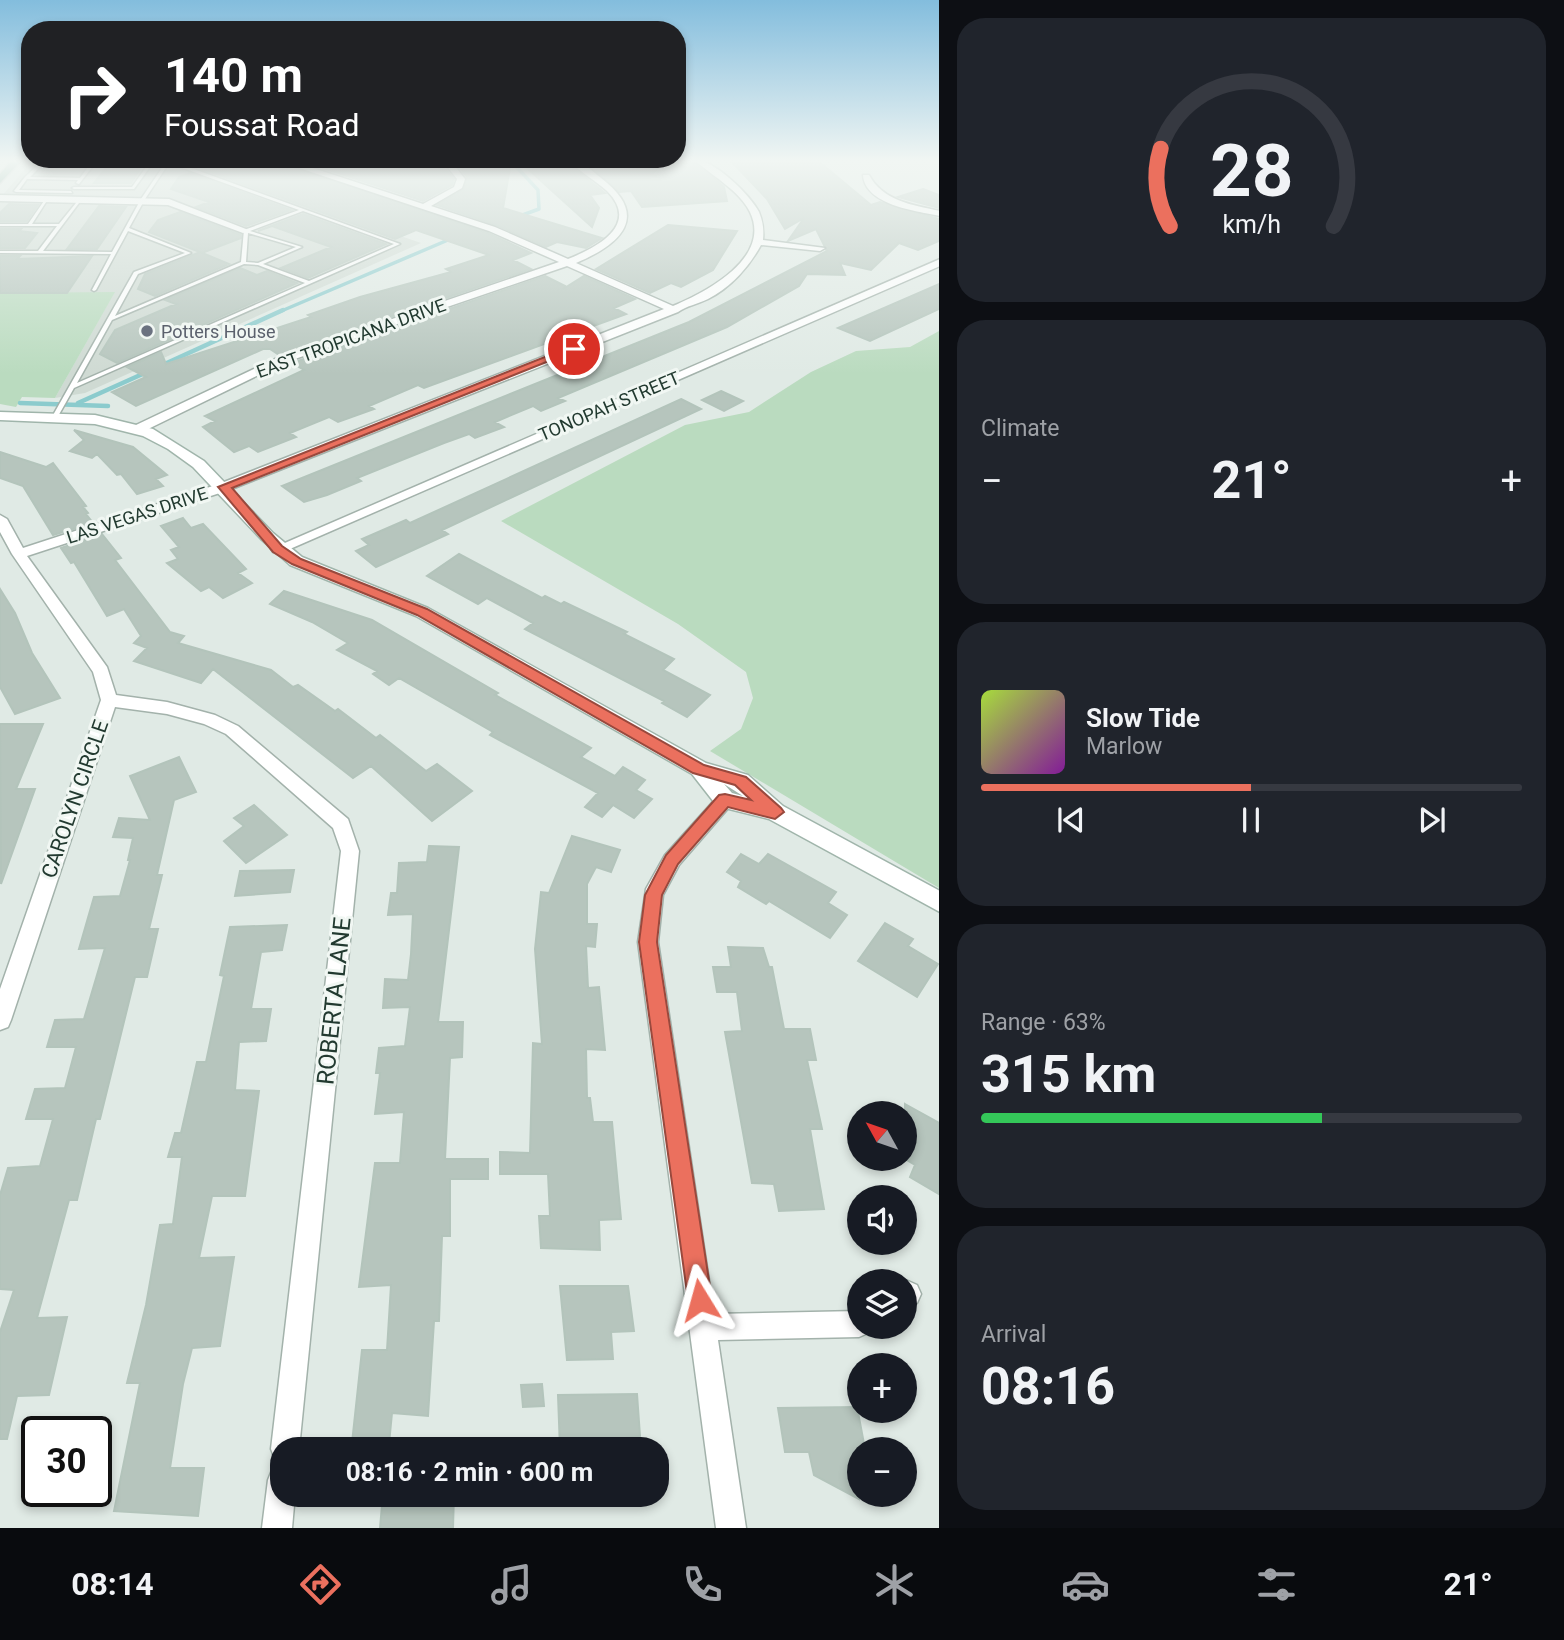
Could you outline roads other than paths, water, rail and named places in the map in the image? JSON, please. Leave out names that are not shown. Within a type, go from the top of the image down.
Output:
[{"type":"main road","points":[[0,416],[58,412],[93,418],[140,428],[179,447],[224,487],[278,549],[296,561],[422,612],[699,769],[740,781],[775,812],[939,902]]},
{"type":"main road","points":[[699,769],[725,800],[775,812]]},
{"type":"street","points":[[497,231],[674,310]]},
{"type":"street","name":"EAST TROPICANA DRIVE","points":[[140,428],[279,361],[569,262],[608,242],[619,231]]},
{"type":"street","points":[[760,231],[759,242],[820,248]]},
{"type":"street","name":"LAS VEGAS DRIVE","points":[[19,554],[224,487],[674,310],[706,296],[732,278],[752,258],[759,242]]},
{"type":"street","name":"TONOPAH STREET","points":[[278,549],[939,262]]},
{"type":"street","name":"CAROLYN CIRCLE","points":[[0,519],[19,554],[102,671],[109,700],[0,1020]]},
{"type":"street","name":"ROBERTA LANE","points":[[109,700],[167,708],[209,719],[232,730],[341,824],[350,852],[286,1437]]},
{"type":"street","points":[[725,800],[672,860],[653,895],[648,942],[731,1528]]},
{"type":"street","points":[[704,1327],[847,1324]]},
{"type":"street","points":[[277,1528],[279,1507]]},
{"type":"lane","points":[[39,253],[55,231]]},
{"type":"lane","points":[[93,290],[126,231]]},
{"type":"lane","points":[[58,412],[136,273],[189,253],[133,231]]},
{"type":"lane","points":[[243,263],[246,231]]},
{"type":"lane","points":[[247,231],[300,247],[258,264]]},
{"type":"lane","points":[[72,387],[398,244],[363,231]]},
{"type":"lane","points":[[0,252],[114,253]]},
{"type":"lane","points":[[110,319],[243,263],[258,264],[309,283]]},
{"type":"waterway","points":[[279,312],[455,237]]},
{"type":"waterway","points":[[158,367],[283,310]]},
{"type":"waterway","points":[[78,403],[147,372]]},
{"type":"waterway","points":[[20,403],[108,406]]},
{"type":"place","name":"Potters House","points":[[147,331]]}]
